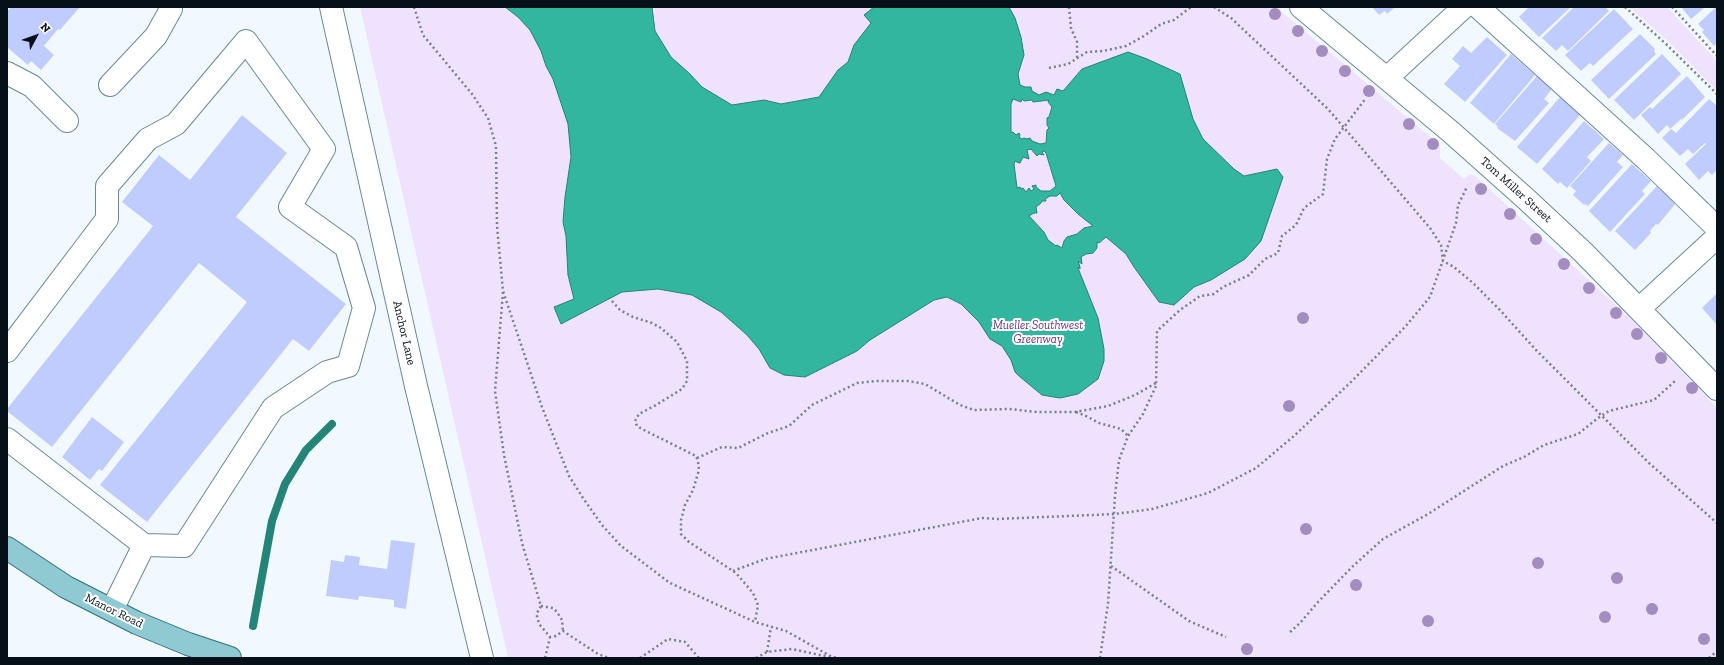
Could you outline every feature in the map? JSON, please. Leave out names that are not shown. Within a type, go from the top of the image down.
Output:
[{"type":"main road","name":"Manor Road","points":[[7,548],[66,587],[144,626],[188,644],[230,658]]},
{"type":"street","name":"Anchor Lane","points":[[331,7],[416,386],[482,658]]},
{"type":"street","name":"Tom Miller Street","points":[[1301,7],[1451,132],[1583,252],[1640,308],[1717,389]]},
{"type":"street","points":[[1387,78],[1464,7]]},
{"type":"street","points":[[1478,7],[1646,158],[1717,228]]},
{"type":"street","points":[[110,85],[156,36],[171,8]]},
{"type":"street","points":[[7,351],[107,219],[107,186],[148,139],[176,124],[246,41],[324,149],[290,207],[346,247],[364,308],[348,366],[327,372],[273,408],[184,546],[144,545],[7,439]]},
{"type":"street","points":[[7,73],[32,86],[67,121]]},
{"type":"street","points":[[1640,308],[1717,237]]},
{"type":"street","points":[[112,610],[144,545]]},
{"type":"path","points":[[414,7],[423,35],[472,94],[488,118],[496,146],[498,226],[503,292],[495,391],[504,454],[522,543],[541,606],[537,613],[537,618],[540,625],[550,637]]},
{"type":"path","points":[[1069,7],[1071,28],[1077,42],[1078,58]]},
{"type":"path","points":[[1049,68],[1068,64],[1087,52],[1126,46],[1144,36],[1160,24],[1174,20],[1191,7]]},
{"type":"path","points":[[1214,7],[1231,18],[1328,109],[1374,165],[1389,178],[1398,192],[1430,228],[1441,245],[1443,261]]},
{"type":"path","points":[[1625,7],[1666,44],[1717,94]]},
{"type":"path","points":[[1672,7],[1717,56]]},
{"type":"path","points":[[1100,658],[1108,604],[1115,496],[1119,460],[1128,436],[1142,414],[1156,386],[1157,331],[1180,310],[1200,296],[1214,294],[1223,286],[1250,276],[1265,259],[1278,252],[1282,236],[1296,225],[1304,208],[1323,194],[1327,159],[1335,139],[1366,98]]},
{"type":"path","points":[[733,571],[765,559],[982,518],[998,519],[1115,514],[1152,509],[1208,493],[1256,468],[1294,436],[1405,327],[1430,297],[1456,223],[1458,205],[1467,186]]},
{"type":"path","points":[[1443,261],[1454,267],[1473,283],[1601,416],[1649,463],[1717,523]]},
{"type":"path","points":[[503,292],[542,407],[569,476],[602,525],[621,546],[670,583],[755,622],[786,631],[832,657]]},
{"type":"path","points":[[612,301],[620,310],[633,318],[661,328],[676,342],[686,361],[687,381],[682,389],[638,414],[635,421],[642,429],[696,456],[699,470],[693,490],[684,506],[681,520],[681,534],[689,542],[733,571],[753,593],[758,605],[755,622]]},
{"type":"path","points":[[697,458],[722,447],[738,448],[768,433],[790,426],[812,405],[857,383],[876,380],[908,380],[925,384],[960,404],[974,410],[1009,409],[1037,412],[1075,412],[1108,406],[1135,395],[1156,383]]},
{"type":"path","points":[[1290,632],[1352,567],[1383,539],[1428,514],[1503,466],[1524,457],[1544,445],[1578,434],[1609,411],[1654,400],[1675,381]]},
{"type":"path","points":[[1075,412],[1098,423],[1121,429],[1128,436]]},
{"type":"path","points":[[1111,566],[1189,621],[1226,637]]},
{"type":"path","points":[[541,606],[553,608],[558,612],[562,620],[563,631]]},
{"type":"path","points":[[767,652],[771,627]]},
{"type":"path","points":[[550,637],[556,636],[563,631]]},
{"type":"path","points":[[563,631],[598,654],[609,658]]},
{"type":"path","points":[[545,658],[550,637]]},
{"type":"path","points":[[640,658],[668,639],[685,642],[699,658]]},
{"type":"path","points":[[756,658],[767,652],[792,649],[839,658]]},
{"type":"path","points":[[1710,658],[1717,651]]},
{"type":"green space","name":"Mueller Southwest Greenway","points":[[360,7],[1276,7],[1440,145],[1440,158],[1464,179],[1470,174],[1475,176],[1630,318],[1717,408],[1717,658],[508,658]]},
{"type":"green space","points":[[1629,7],[1667,7],[1717,61],[1717,91],[1669,42]]},
{"type":"shaded area","points":[[505,7],[652,7],[655,31],[671,57],[702,87],[732,105],[764,100],[781,104],[819,97],[838,70],[848,62],[854,45],[871,23],[864,15],[874,7],[1009,7],[1015,18],[1021,37],[1024,55],[1018,74],[1020,85],[1031,87],[1032,91],[1039,95],[1046,92],[1054,95],[1057,89],[1063,91],[1082,69],[1128,52],[1180,74],[1193,119],[1203,139],[1234,169],[1244,176],[1277,169],[1283,177],[1261,241],[1245,259],[1211,280],[1194,287],[1174,305],[1159,302],[1126,254],[1106,237],[1099,243],[1097,242],[1097,248],[1093,253],[1086,254],[1081,257],[1082,264],[1078,261],[1080,269],[1078,268],[1098,318],[1104,349],[1104,361],[1098,379],[1078,394],[1060,398],[1042,395],[1015,372],[1011,360],[1002,346],[990,339],[979,322],[961,304],[947,297],[934,300],[870,340],[857,351],[805,377],[784,375],[770,368],[759,349],[747,335],[721,312],[692,295],[658,289],[622,292],[561,324],[554,307],[574,299],[568,275],[566,236],[563,222],[571,157],[568,124],[553,79],[546,66],[541,51],[530,30],[518,17]],"holes":[[[1013,99],[1021,102],[1022,99],[1024,101],[1032,100],[1033,102],[1049,100],[1048,102],[1052,107],[1049,117],[1047,118],[1047,125],[1049,128],[1047,130],[1046,143],[1040,144],[1032,141],[1030,138],[1022,139],[1019,137],[1019,133],[1016,135],[1013,132],[1011,133],[1011,104]],[[1031,149],[1037,156],[1039,154],[1044,155],[1042,152],[1044,151],[1046,153],[1056,186],[1050,191],[1041,191],[1036,187],[1036,185],[1032,186],[1034,189],[1031,191],[1029,188],[1026,192],[1023,188],[1017,188],[1014,164],[1015,161],[1020,163],[1023,157],[1029,159],[1027,150]],[[1060,193],[1064,200],[1093,226],[1084,228],[1077,234],[1067,237],[1062,248],[1057,245],[1056,246],[1048,240],[1044,232],[1029,216],[1037,213],[1036,207],[1042,201],[1046,201],[1045,199],[1050,196],[1057,196]]]},
{"type":"building","points":[[11,7],[80,7],[60,30],[58,29],[44,46],[54,55],[41,70],[31,61],[28,65],[7,47],[7,12]]},
{"type":"building","points":[[1372,7],[1395,7],[1387,14],[1385,11],[1379,15]]},
{"type":"building","points":[[1529,7],[1571,7],[1539,37],[1519,17]]},
{"type":"building","points":[[1574,7],[1605,7],[1609,11],[1568,51],[1562,45],[1556,51],[1542,38]]},
{"type":"building","points":[[1681,7],[1705,7],[1691,19]]},
{"type":"building","points":[[1716,7],[1717,43],[1714,46],[1702,32],[1704,30],[1698,24]]},
{"type":"building","points":[[1614,9],[1633,29],[1593,66],[1590,63],[1581,71],[1565,55]]},
{"type":"building","points":[[1640,34],[1655,49],[1654,51],[1656,54],[1609,99],[1591,80]]},
{"type":"building","points":[[1487,37],[1507,55],[1465,102],[1444,84],[1460,66],[1452,59],[1463,46],[1471,53]]},
{"type":"building","points":[[1511,54],[1535,75],[1494,124],[1470,103]]},
{"type":"building","points":[[1662,54],[1681,74],[1634,120],[1614,100]]},
{"type":"building","points":[[1537,76],[1552,89],[1544,99],[1549,103],[1515,141],[1497,128],[1498,127],[1495,124]]},
{"type":"building","points":[[1687,76],[1705,97],[1682,120],[1681,119],[1670,129],[1667,125],[1658,134],[1641,115],[1650,107],[1652,109]]},
{"type":"building","points":[[1560,97],[1580,115],[1537,164],[1517,147]]},
{"type":"building","points":[[1709,99],[1717,106],[1717,170],[1712,175],[1708,171],[1699,180],[1685,164],[1706,144],[1705,143],[1693,154],[1688,149],[1680,156],[1662,138],[1671,129],[1676,133]]},
{"type":"building","points":[[242,115],[287,153],[236,217],[346,304],[309,351],[293,339],[147,522],[100,485],[247,302],[199,263],[52,447],[7,411],[7,409],[153,226],[122,202],[159,155],[190,180]]},
{"type":"building","points":[[1584,121],[1604,139],[1587,157],[1591,161],[1567,188],[1560,182],[1558,184],[1542,169]]},
{"type":"building","points":[[1609,143],[1623,155],[1617,162],[1623,167],[1588,206],[1585,204],[1584,205],[1573,195],[1576,191],[1570,186]]},
{"type":"building","points":[[1632,164],[1651,181],[1642,191],[1645,194],[1610,232],[1589,211]]},
{"type":"building","points":[[1657,186],[1676,203],[1658,225],[1656,224],[1650,231],[1651,233],[1635,250],[1615,231]]},
{"type":"building","points":[[1717,293],[1717,325],[1702,308]]},
{"type":"building","points":[[92,417],[124,442],[102,471],[99,469],[90,480],[62,457]]},
{"type":"building","points":[[391,540],[415,543],[406,609],[394,607],[394,600],[359,596],[358,600],[326,596],[331,560],[344,562],[345,555],[360,557],[359,565],[387,569]]},
{"type":"waterway","points":[[253,626],[272,521],[285,484],[306,450],[332,424]]}]
